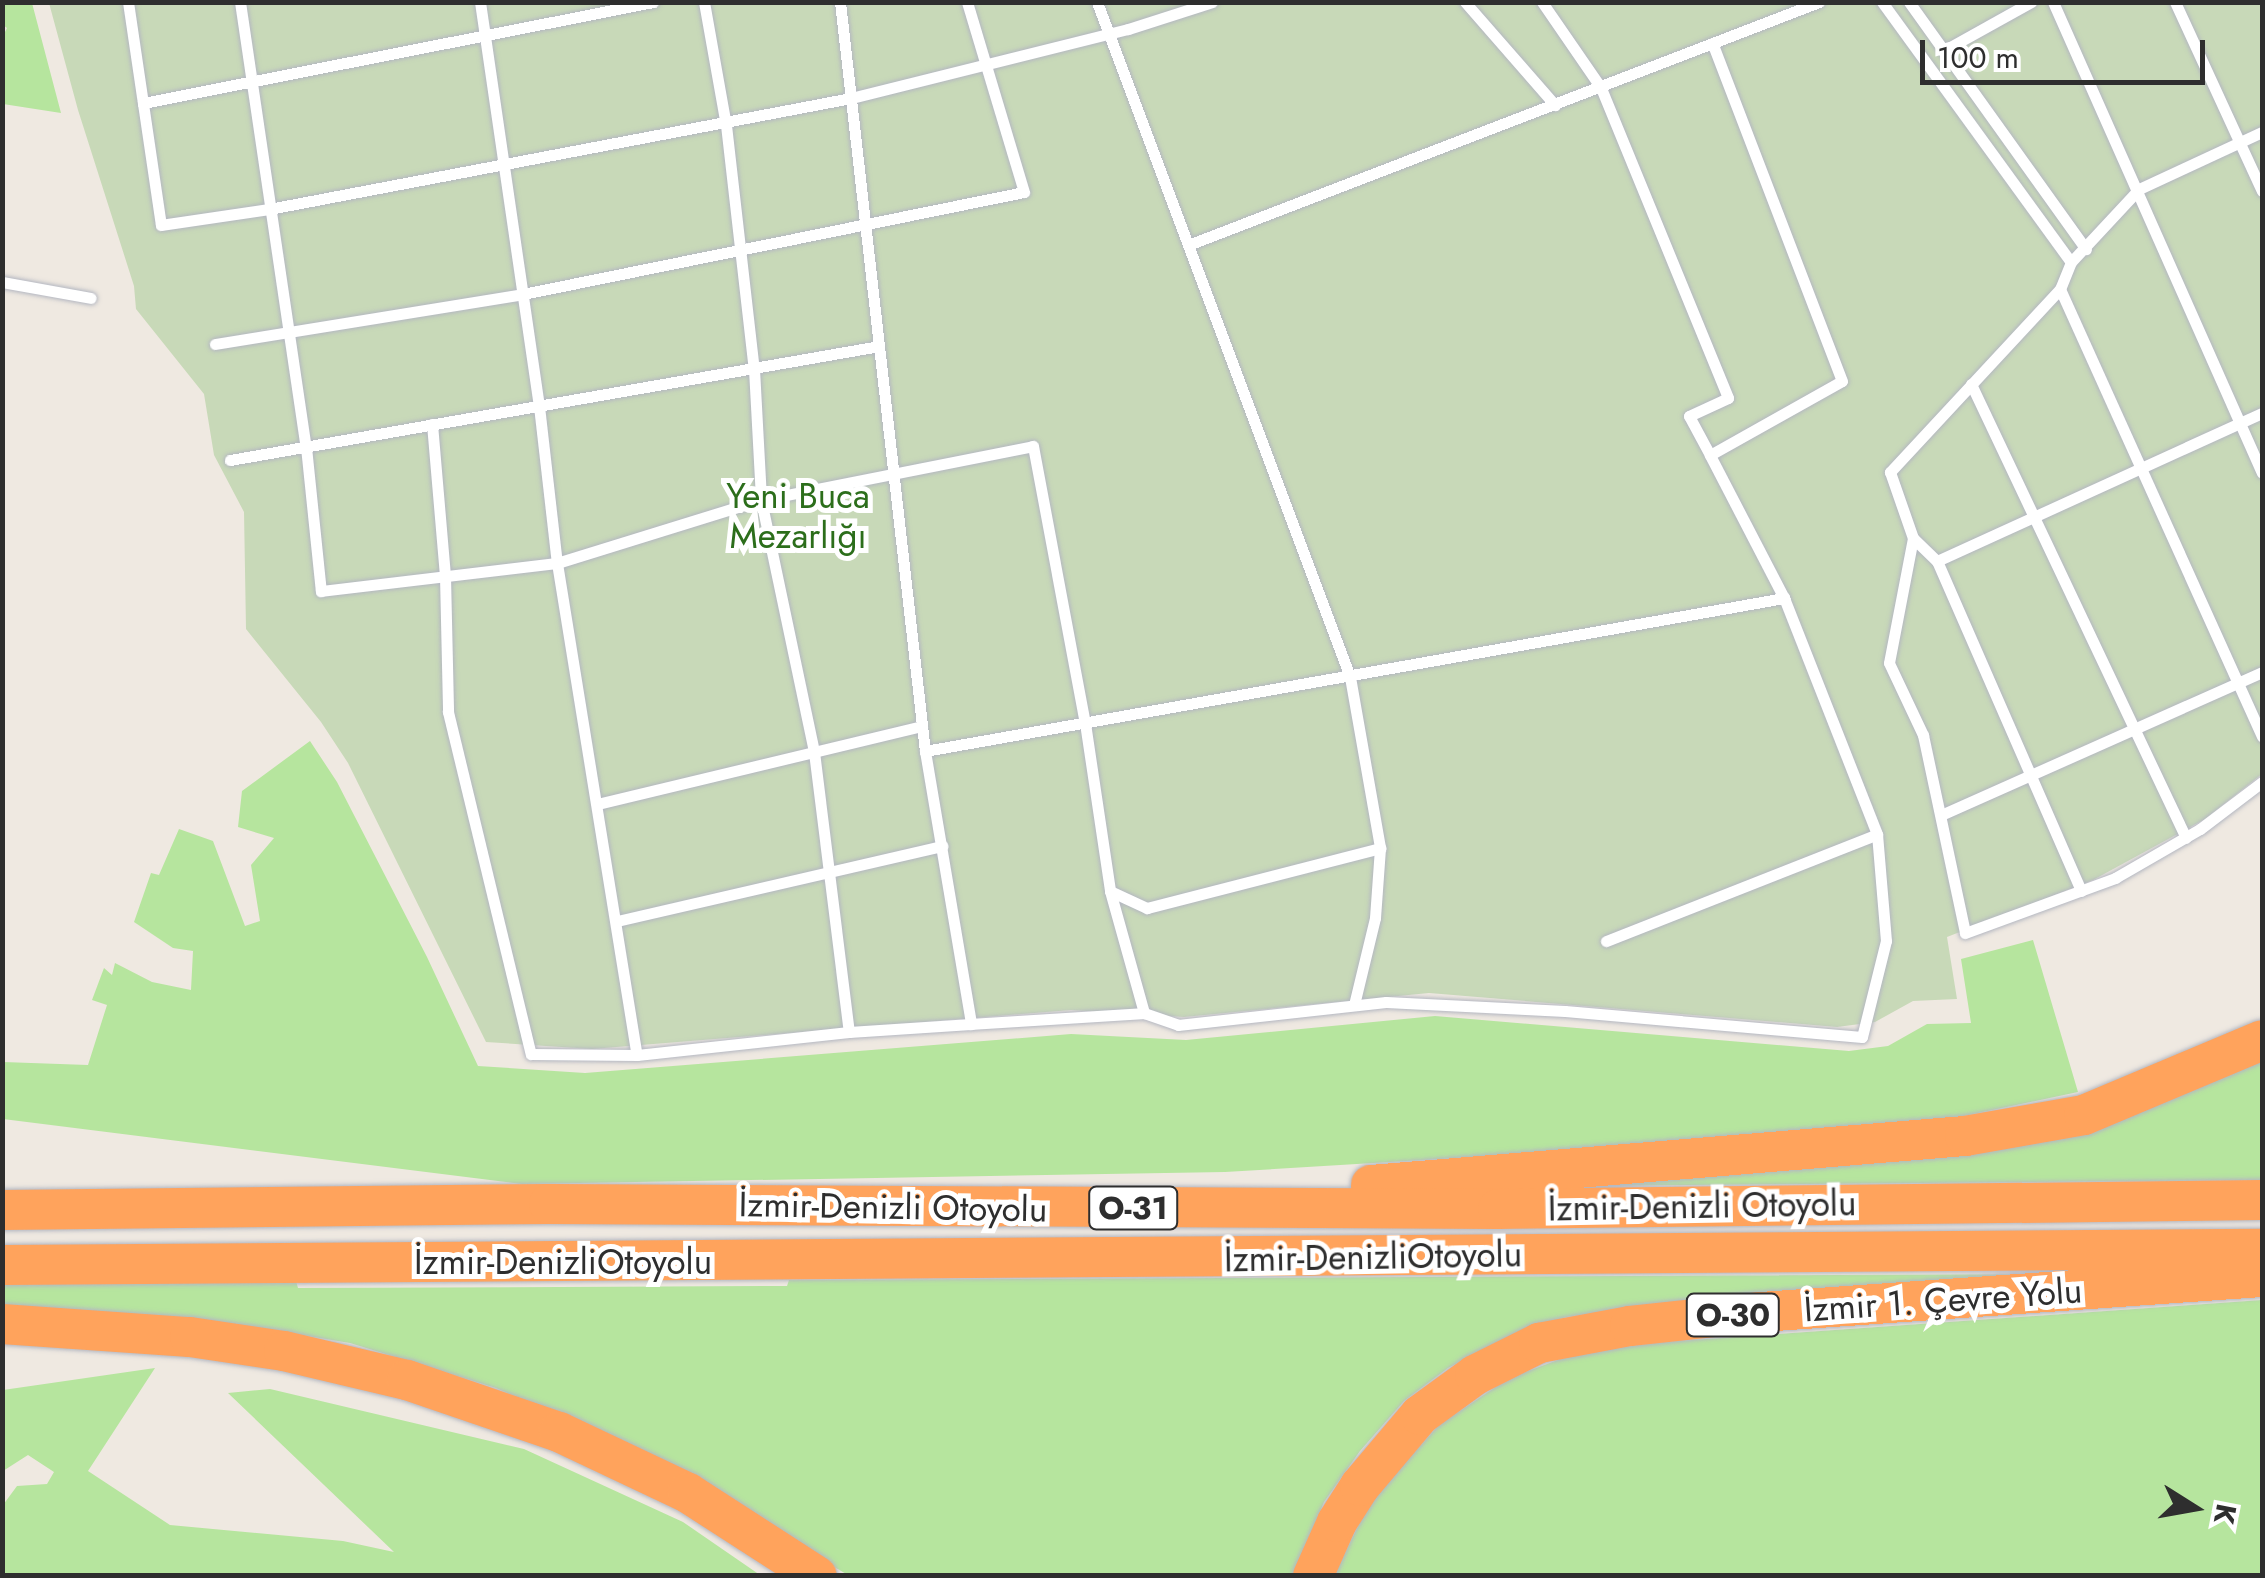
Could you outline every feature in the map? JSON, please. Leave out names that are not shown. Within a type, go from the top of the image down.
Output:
[{"type":"highway","points":[[1043,1208],[1186,1189],[1295,1190],[1965,1136],[2084,1115],[2262,1040]]},
{"type":"highway","name":"İzmir-Denizli Otoyolu","points":[[2,1210],[549,1204],[1043,1208],[2262,1200]]},
{"type":"highway","name":"İzmir-DenizliOtoyolu","points":[[2,1266],[2262,1249]]},
{"type":"highway","name":"İzmir 1. Çevre Yolu","points":[[1313,1576],[1336,1522],[1360,1486],[1420,1414],[1475,1375],[1539,1343],[1630,1326],[1761,1312],[2262,1277]]},
{"type":"highway","points":[[2,1324],[190,1338],[284,1351],[407,1380],[558,1432],[688,1493],[817,1576]]},
{"type":"lane","points":[[128,2],[160,224],[269,208],[726,125],[1108,34],[1212,2]]},
{"type":"lane","points":[[240,2],[306,446],[321,591],[558,563],[761,500],[1032,446],[1085,724],[1110,891],[1144,1013]]},
{"type":"lane","points":[[480,2],[540,406],[558,563],[637,1055]]},
{"type":"lane","points":[[142,102],[653,2]]},
{"type":"lane","points":[[704,2],[726,125],[741,249],[754,369],[761,500],[814,752],[849,1032]]},
{"type":"lane","points":[[840,2],[925,752],[971,1024]]},
{"type":"lane","points":[[215,344],[523,294],[1024,192],[967,2]]},
{"type":"lane","points":[[1097,2],[1350,677],[1380,848],[1375,918],[1354,1005]]},
{"type":"lane","points":[[1465,2],[1554,105]]},
{"type":"lane","points":[[432,424],[445,576],[448,712],[531,1054],[637,1055],[849,1032],[1144,1013],[1178,1025],[1386,1002],[1565,1011],[1862,1037],[1886,941],[1877,834],[1784,598],[1689,416],[1728,398],[1601,88],[1542,2]]},
{"type":"lane","points":[[1188,245],[1819,2]]},
{"type":"lane","points":[[1882,2],[2071,262]]},
{"type":"lane","points":[[1909,2],[2086,250]]},
{"type":"lane","points":[[1944,51],[2032,2]]},
{"type":"lane","points":[[2053,2],[2140,190],[2262,473]]},
{"type":"lane","points":[[2176,2],[2262,192]]},
{"type":"lane","points":[[1710,455],[1842,382],[1712,43]]},
{"type":"lane","points":[[2082,890],[1937,561],[1913,538],[1890,472],[2060,289],[2071,262],[2140,190],[2262,132]]},
{"type":"lane","points":[[2,282],[91,298]]},
{"type":"lane","points":[[2060,289],[2262,737]]},
{"type":"lane","points":[[230,460],[879,346]]},
{"type":"lane","points":[[1972,384],[2186,838]]},
{"type":"lane","points":[[1937,561],[2262,413]]},
{"type":"lane","points":[[1913,538],[1889,663],[1922,735],[1965,933],[2116,878],[2186,838],[2262,782]]},
{"type":"lane","points":[[925,752],[1784,598]]},
{"type":"lane","points":[[1941,815],[2032,778],[2262,672]]},
{"type":"lane","points":[[597,804],[922,726]]},
{"type":"lane","points":[[1606,941],[1877,834]]},
{"type":"lane","points":[[616,921],[942,846]]},
{"type":"lane","points":[[1110,891],[1147,908],[1380,848]]},
{"type":"green space","points":[[3,2],[32,3],[61,113],[3,104],[3,36],[7,28],[3,25]]},
{"type":"green space","name":"Yeni Buca Mezarlığı","points":[[49,3],[2262,3],[2262,774],[2205,819],[2093,880],[1947,937],[1957,999],[1913,1001],[1875,1022],[1837,1027],[1429,993],[1184,1017],[1071,1010],[592,1049],[486,1042],[348,763],[321,722],[246,629],[244,512],[214,455],[204,394],[136,309],[134,286],[78,110]]},
{"type":"green space","points":[[310,741],[337,782],[478,1066],[585,1073],[1071,1034],[1186,1040],[1435,1016],[1849,1051],[1888,1046],[1927,1024],[1971,1023],[1961,959],[2033,940],[2078,1092],[1959,1117],[1622,1148],[1225,1172],[522,1184],[3,1119],[3,1062],[88,1065],[107,1005],[92,1000],[104,968],[112,975],[115,963],[152,982],[191,990],[193,951],[173,948],[134,922],[151,873],[159,875],[179,829],[213,841],[245,926],[260,921],[251,865],[274,838],[238,827],[242,791]]},
{"type":"green space","points":[[2262,1055],[2262,1180],[1562,1186],[1883,1162]]},
{"type":"green space","points":[[2070,1274],[1651,1305],[1566,1317],[1505,1338],[1448,1368],[1404,1401],[1360,1451],[1324,1502],[1293,1576],[848,1575],[617,1441],[496,1388],[350,1343],[240,1325],[3,1307],[2,1284],[296,1281],[298,1288],[787,1286],[789,1280]]},
{"type":"green space","points":[[2262,1300],[2262,1575],[1334,1576],[1370,1501],[1439,1425],[1509,1378],[1577,1353],[1664,1342]]},
{"type":"green space","points":[[155,1368],[88,1471],[170,1525],[343,1541],[394,1552],[228,1393],[270,1389],[524,1449],[683,1522],[760,1575],[3,1575],[3,1505],[17,1486],[47,1484],[54,1472],[28,1455],[3,1471],[3,1390]]}]
